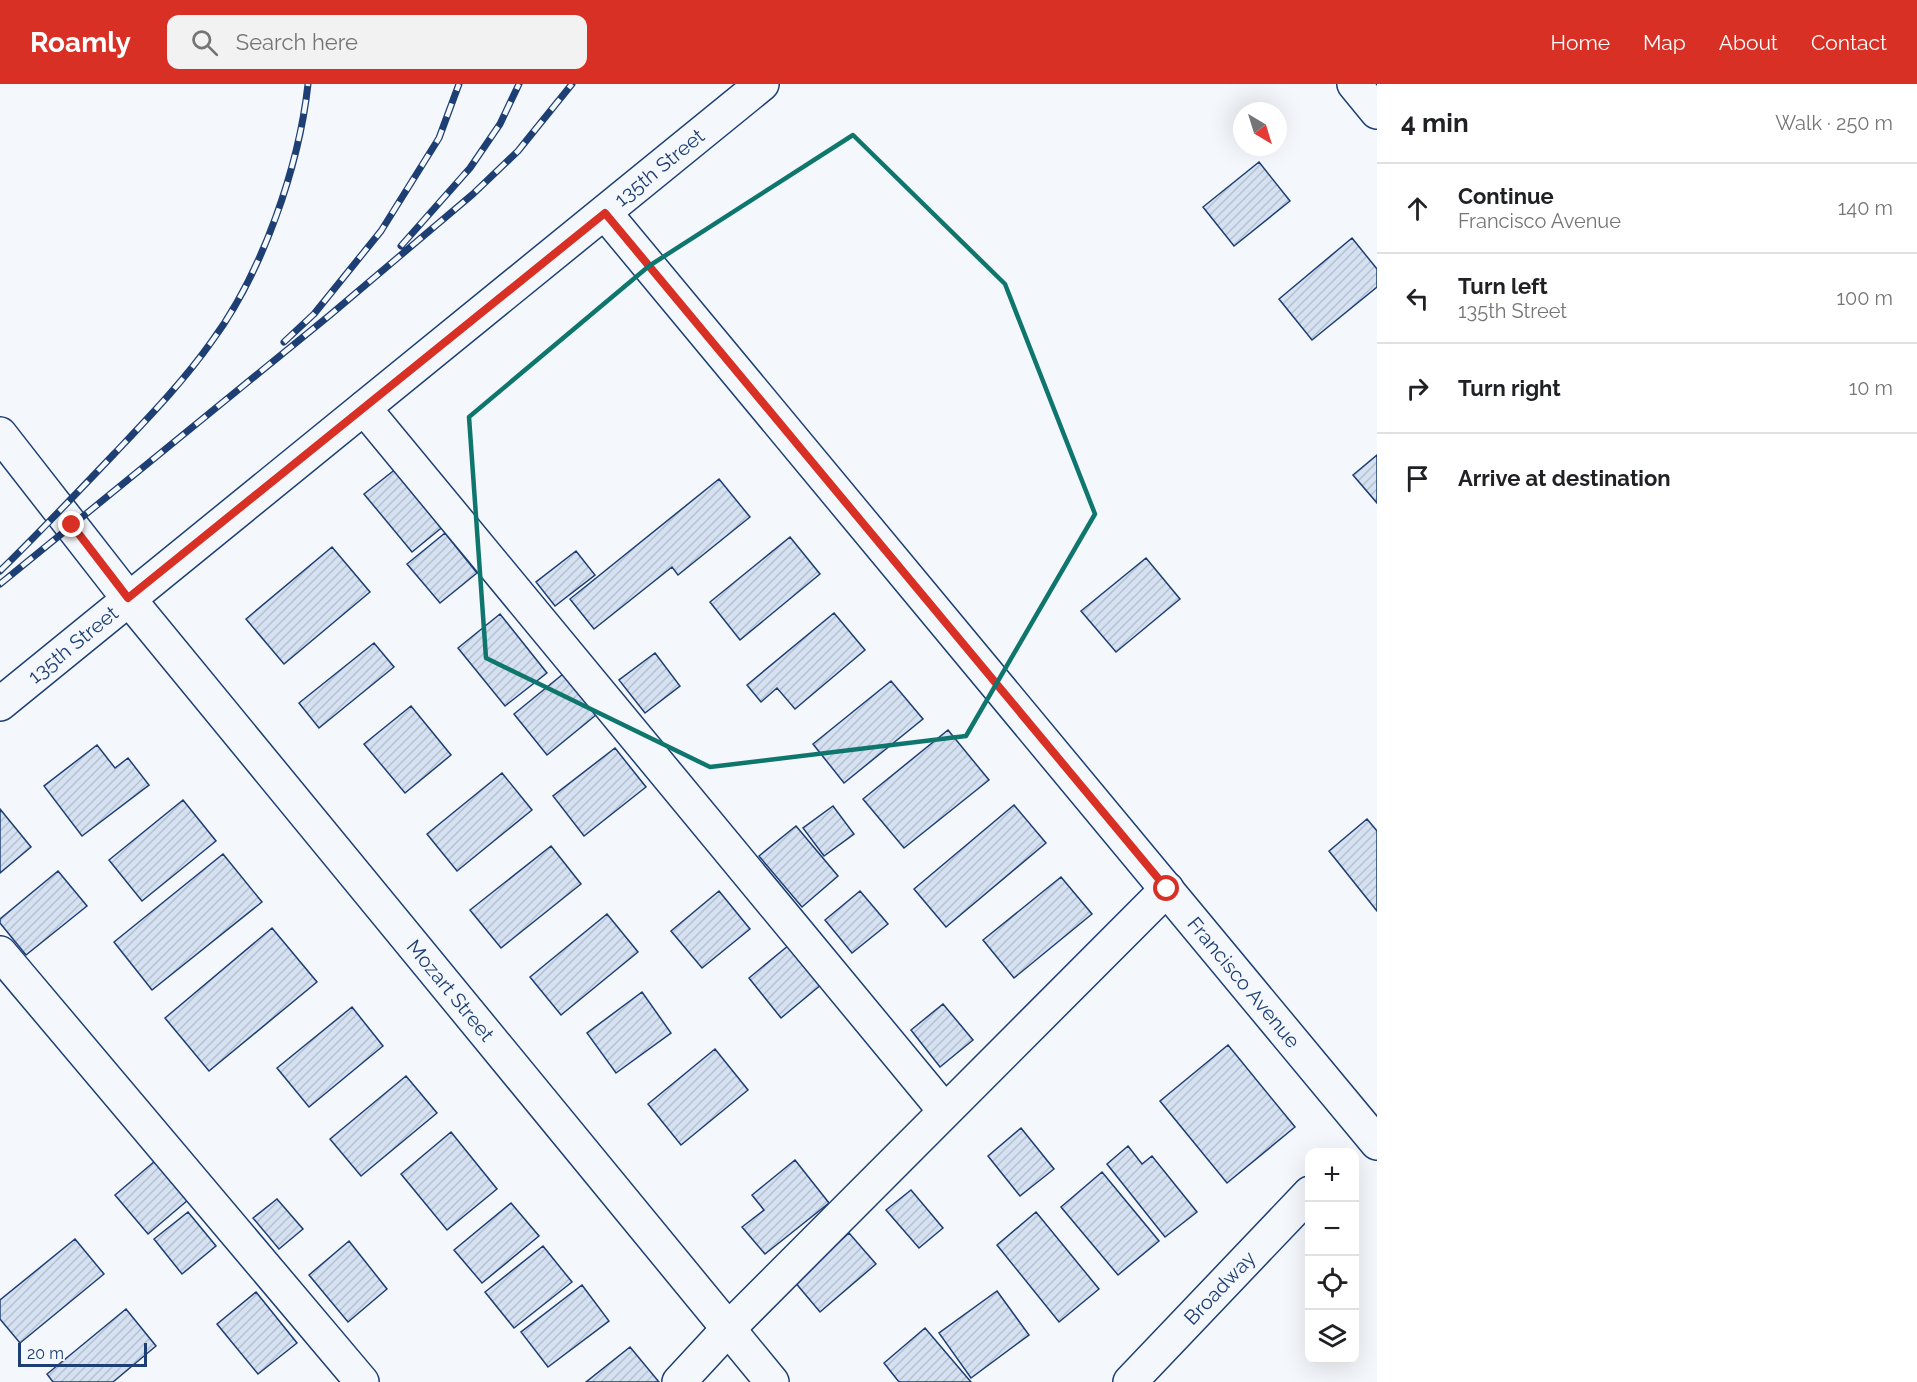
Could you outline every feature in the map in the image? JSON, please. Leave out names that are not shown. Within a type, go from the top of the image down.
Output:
[{"type":"street","name":"135th Street","points":[[0,704],[762,84]]},
{"type":"street","points":[[1354,84],[1377,112]]},
{"type":"street","name":"Francisco Avenue","points":[[605,213],[1167,889],[1368,1137]]},
{"type":"street","points":[[364,408],[945,1111]]},
{"type":"street","name":"Mozart Street","points":[[0,434],[128,598],[772,1382]]},
{"type":"street","points":[[679,1382],[728,1329],[1167,889]]},
{"type":"street","points":[[0,953],[362,1382]]},
{"type":"street","name":"Broadway","points":[[1130,1382],[1305,1198]]},
{"type":"highlighted area","points":[[853,135],[1005,284],[1095,514],[966,736],[710,767],[486,658],[469,417],[649,266]]},
{"type":"building","points":[[1259,162],[1290,201],[1234,246],[1203,207]]},
{"type":"building","points":[[1352,238],[1377,269],[1377,287],[1312,340],[1279,299]]},
{"type":"building","points":[[1377,455],[1377,503],[1353,475]]},
{"type":"building","points":[[397,468],[445,525],[412,552],[364,494]]},
{"type":"building","points":[[719,479],[750,517],[678,575],[672,567],[594,629],[570,599]]},
{"type":"building","points":[[445,533],[477,573],[440,603],[407,564]]},
{"type":"building","points":[[790,537],[820,574],[740,640],[710,602]]},
{"type":"building","points":[[332,547],[370,592],[284,664],[246,619]]},
{"type":"building","points":[[576,551],[595,575],[555,606],[536,582]]},
{"type":"building","points":[[1146,558],[1180,599],[1116,652],[1081,611]]},
{"type":"building","points":[[834,613],[865,650],[795,709],[777,688],[761,702],[747,685]]},
{"type":"building","points":[[500,614],[547,673],[505,706],[458,648]]},
{"type":"building","points":[[374,643],[394,667],[319,728],[299,703]]},
{"type":"building","points":[[655,653],[680,686],[645,713],[619,680]]},
{"type":"building","points":[[563,674],[596,715],[547,755],[514,714]]},
{"type":"building","points":[[891,681],[923,719],[844,783],[813,744]]},
{"type":"building","points":[[411,706],[451,755],[405,793],[364,744]]},
{"type":"building","points":[[948,730],[989,780],[904,848],[863,799]]},
{"type":"building","points":[[97,745],[115,768],[128,758],[149,785],[82,836],[44,786]]},
{"type":"building","points":[[615,748],[646,787],[584,836],[553,796]]},
{"type":"building","points":[[502,773],[532,810],[457,871],[427,834]]},
{"type":"building","points":[[183,800],[216,841],[142,901],[109,860]]},
{"type":"building","points":[[1014,805],[1046,843],[946,927],[914,889]]},
{"type":"building","points":[[833,806],[854,834],[824,856],[803,828]]},
{"type":"building","points":[[0,809],[31,847],[0,873]]},
{"type":"building","points":[[1367,819],[1377,831],[1377,911],[1329,851]]},
{"type":"building","points":[[796,826],[838,876],[802,907],[759,856]]},
{"type":"building","points":[[551,846],[581,884],[501,948],[470,910]]},
{"type":"building","points":[[223,854],[262,902],[152,990],[114,942]]},
{"type":"building","points":[[58,871],[87,906],[26,955],[0,923],[0,919]]},
{"type":"building","points":[[1061,877],[1092,914],[1014,978],[983,940]]},
{"type":"building","points":[[719,891],[750,929],[702,968],[671,931]]},
{"type":"building","points":[[860,891],[888,924],[852,953],[825,920]]},
{"type":"building","points":[[607,914],[638,952],[561,1015],[530,977]]},
{"type":"building","points":[[272,928],[317,982],[209,1071],[165,1018]]},
{"type":"building","points":[[789,945],[822,984],[781,1018],[749,978]]},
{"type":"building","points":[[642,992],[671,1033],[616,1073],[587,1033]]},
{"type":"building","points":[[943,1004],[973,1040],[940,1067],[911,1030]]},
{"type":"building","points":[[352,1007],[383,1046],[309,1107],[277,1068]]},
{"type":"building","points":[[1228,1045],[1295,1127],[1227,1183],[1160,1101]]},
{"type":"building","points":[[715,1049],[748,1090],[681,1145],[648,1104]]},
{"type":"building","points":[[406,1076],[437,1113],[361,1176],[330,1139]]},
{"type":"building","points":[[1021,1128],[1054,1169],[1020,1196],[988,1156]]},
{"type":"building","points":[[451,1132],[497,1189],[447,1230],[401,1174]]},
{"type":"building","points":[[1128,1146],[1142,1164],[1152,1156],[1197,1212],[1165,1237],[1107,1164]]},
{"type":"building","points":[[795,1160],[829,1203],[765,1254],[742,1227],[764,1210],[752,1195]]},
{"type":"building","points":[[155,1161],[188,1200],[148,1234],[115,1195]]},
{"type":"building","points":[[1102,1172],[1159,1241],[1118,1275],[1061,1207]]},
{"type":"building","points":[[911,1190],[943,1228],[919,1248],[886,1210]]},
{"type":"building","points":[[277,1199],[303,1229],[279,1249],[253,1218]]},
{"type":"building","points":[[511,1203],[539,1236],[482,1283],[454,1250]]},
{"type":"building","points":[[188,1212],[216,1246],[182,1274],[154,1239]]},
{"type":"building","points":[[1036,1212],[1099,1289],[1059,1322],[997,1245]]},
{"type":"building","points":[[849,1233],[876,1264],[820,1312],[794,1281]]},
{"type":"building","points":[[75,1239],[104,1274],[20,1343],[0,1319],[0,1300]]},
{"type":"building","points":[[349,1241],[387,1289],[348,1322],[309,1275]]},
{"type":"building","points":[[543,1246],[572,1282],[514,1328],[485,1292]]},
{"type":"building","points":[[582,1285],[609,1321],[548,1367],[521,1332]]},
{"type":"building","points":[[997,1291],[1029,1335],[971,1378],[939,1333]]},
{"type":"building","points":[[256,1292],[297,1343],[258,1374],[217,1324]]},
{"type":"building","points":[[126,1309],[156,1346],[113,1382],[53,1382],[47,1374]]},
{"type":"building","points":[[925,1328],[971,1382],[899,1382],[884,1363]]},
{"type":"building","points":[[630,1347],[659,1382],[586,1382]]},
{"type":"railway","points":[[0,571],[140,427],[201,356],[230,314],[262,252],[287,184],[296,150],[308,84]]},
{"type":"railway","points":[[284,342],[314,314],[381,231],[439,138],[459,84]]},
{"type":"railway","points":[[401,246],[470,168],[500,124],[519,84]]},
{"type":"railway","points":[[0,584],[330,315],[473,194],[518,151],[572,84]]},
{"type":"route","points":[[72,525],[128,598],[605,213],[1167,889]]}]
